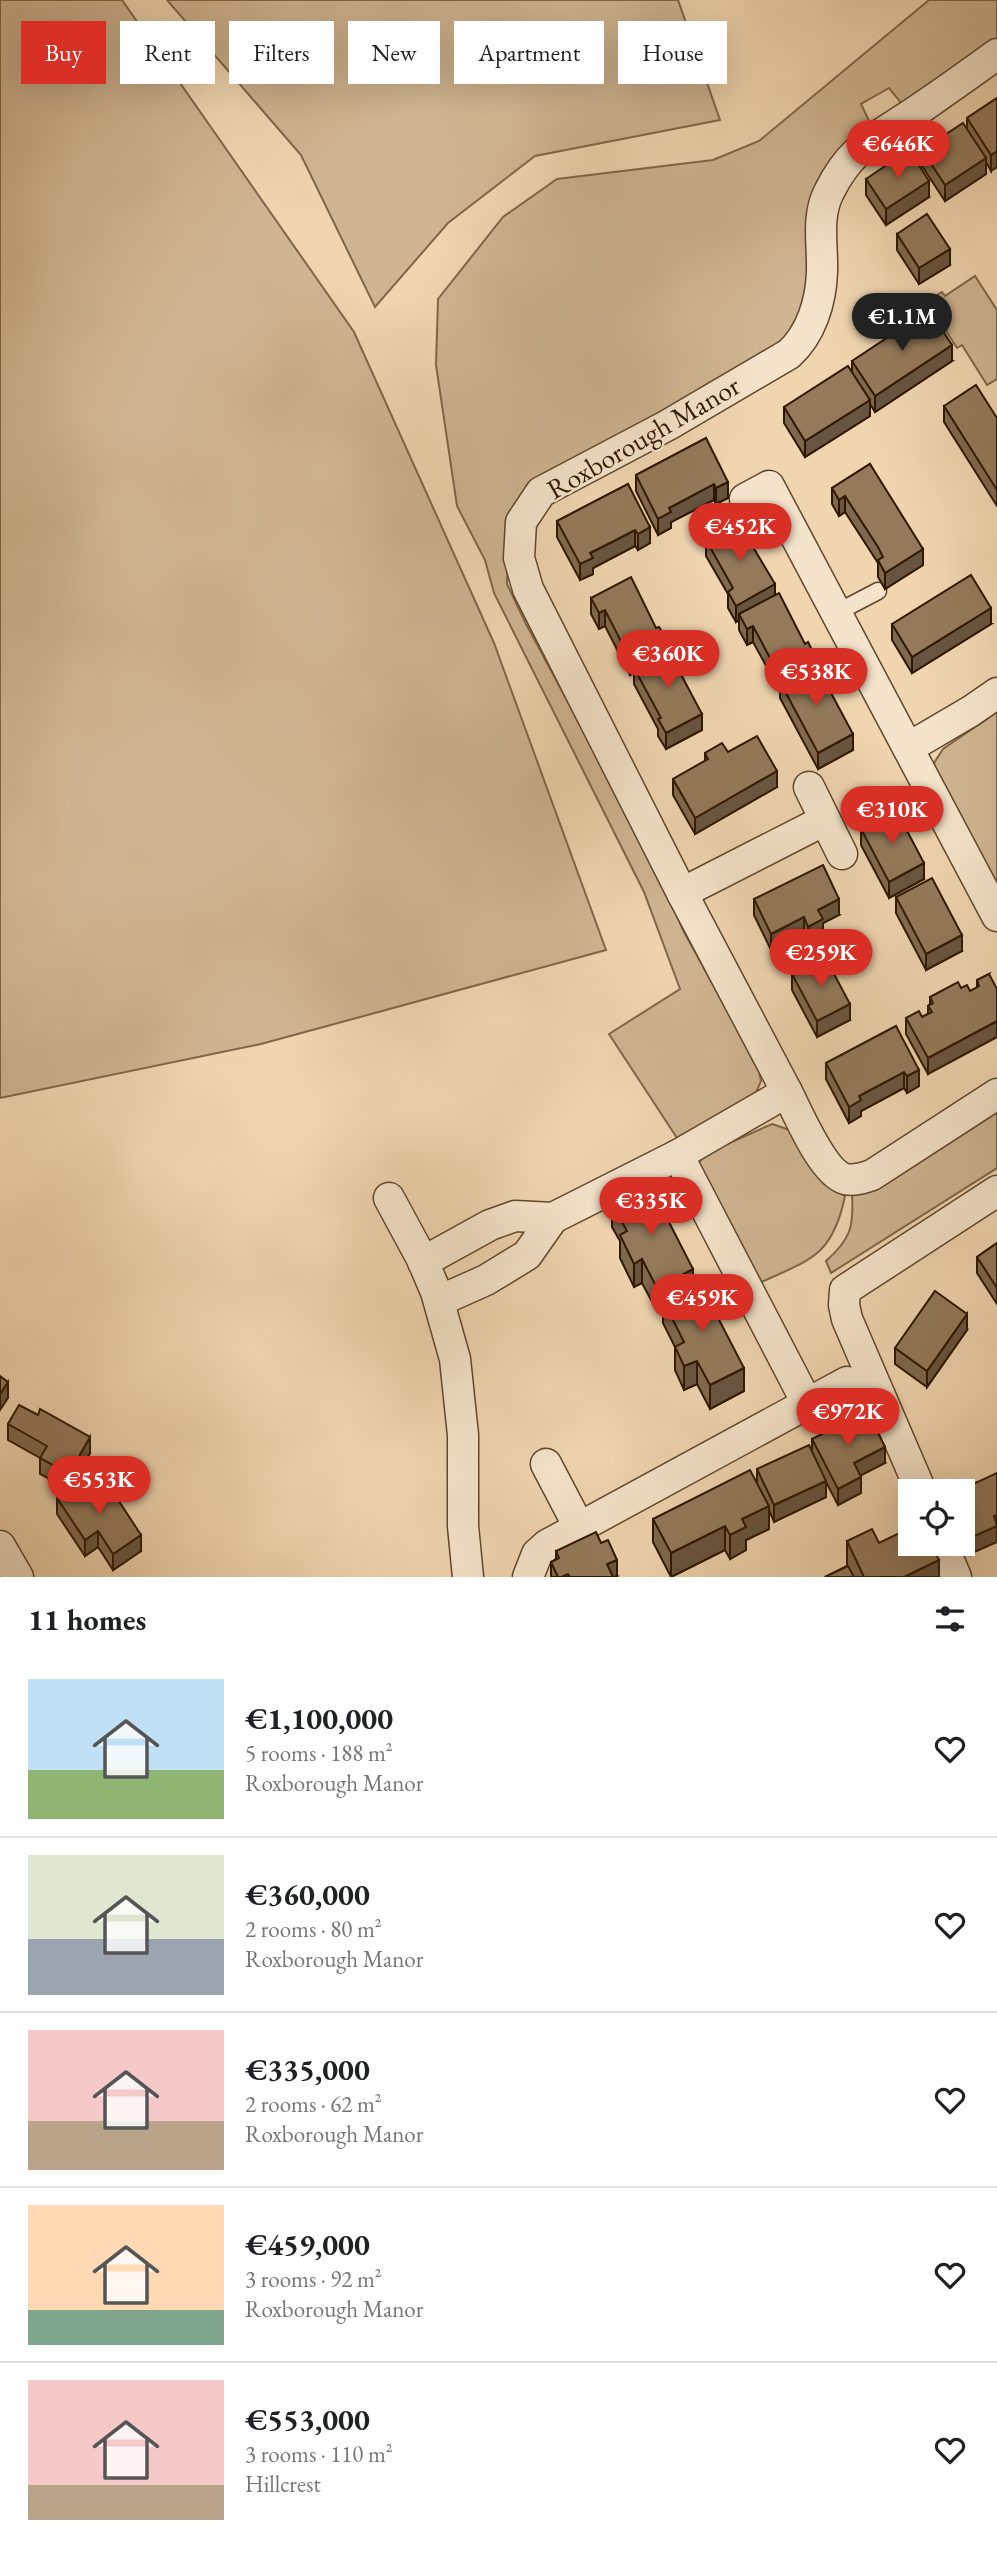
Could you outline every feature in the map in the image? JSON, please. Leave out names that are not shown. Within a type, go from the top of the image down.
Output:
[{"type":"street","name":"Roxborough Manor","points":[[997,54],[915,112],[869,140],[849,158],[828,195],[821,219],[822,274],[816,312],[799,344],[789,354],[680,418],[541,492],[521,522],[519,558],[528,589],[682,893],[830,1169],[844,1178],[858,1180],[872,1175],[997,1094]]},
{"type":"street","points":[[745,499],[769,486],[997,916]]},
{"type":"street","points":[[908,748],[997,693]]},
{"type":"street","points":[[809,787],[842,854]]},
{"type":"street","points":[[682,893],[825,820]]},
{"type":"street","points":[[439,1301],[486,1280],[527,1255],[553,1218],[678,1155],[787,1092]]},
{"type":"street","points":[[678,1155],[807,1403]]},
{"type":"street","points":[[916,1479],[847,1319],[845,1290],[997,1191]]},
{"type":"street","points":[[389,1198],[423,1262],[439,1301],[455,1359],[463,1435],[463,1526],[468,1577]]},
{"type":"street","points":[[423,1262],[502,1220],[515,1216],[553,1218]]},
{"type":"street","points":[[528,1577],[537,1554],[547,1545],[848,1382]]},
{"type":"street","points":[[546,1464],[579,1527]]},
{"type":"street","points":[[0,1546],[18,1577]]},
{"type":"street","points":[[947,1556],[956,1577]]},
{"type":"lane","points":[[836,613],[877,591]]},
{"type":"shaded area","points":[[0,0],[122,0],[137,21],[120,21],[120,84],[181,84],[354,332],[494,643],[606,950],[261,1044],[0,1098]]},
{"type":"shaded area","points":[[167,0],[678,0],[685,21],[618,21],[618,84],[707,84],[720,120],[535,156],[448,223],[375,307],[301,155],[240,84],[334,84],[334,21],[229,21],[229,72],[215,56],[215,21],[185,21]]},
{"type":"shaded area","points":[[929,0],[997,0],[997,41],[902,104],[889,88],[861,104],[870,123],[828,164],[803,316],[783,342],[598,450],[508,549],[507,584],[526,624],[648,851],[684,932],[758,1066],[761,1081],[752,1102],[677,1138],[609,1034],[680,989],[644,892],[494,593],[485,560],[457,506],[436,365],[438,299],[503,217],[557,179],[713,160],[759,141]]},
{"type":"shaded area","points":[[975,276],[997,310],[997,379],[987,385],[962,345],[957,348],[927,301],[942,292],[945,296]]},
{"type":"shaded area","points":[[997,712],[997,886],[937,777],[934,763],[943,749]]},
{"type":"shaded area","points":[[997,1109],[997,1168],[831,1273],[826,1261],[846,1239],[851,1223],[852,1194]]},
{"type":"shaded area","points":[[772,1124],[790,1130],[811,1168],[824,1184],[845,1196],[833,1233],[815,1255],[755,1285],[700,1174],[699,1162],[709,1152]]},
{"type":"building","points":[[997,98],[997,151],[991,155],[967,118]]},
{"type":"building","points":[[963,123],[986,158],[945,185],[922,150]]},
{"type":"building","points":[[909,150],[929,181],[886,209],[866,179]]},
{"type":"building","points":[[927,214],[950,249],[919,268],[897,234]]},
{"type":"building","points":[[929,310],[952,345],[875,396],[852,361]]},
{"type":"building","points":[[848,366],[870,400],[805,441],[784,407]]},
{"type":"building","points":[[976,385],[997,418],[997,490],[944,406]]},
{"type":"building","points":[[706,438],[728,482],[716,488],[714,484],[669,508],[671,512],[658,519],[636,475]]},
{"type":"building","points":[[870,464],[923,549],[885,573],[878,560],[883,557],[878,547],[845,496],[839,500],[832,488]]},
{"type":"building","points":[[628,484],[650,527],[638,534],[635,530],[590,553],[593,558],[580,564],[557,521]]},
{"type":"building","points":[[742,520],[753,547],[775,584],[736,606],[728,592],[733,588],[706,540]]},
{"type":"building","points":[[971,575],[991,608],[912,657],[892,624]]},
{"type":"building","points":[[631,577],[656,628],[659,627],[667,640],[630,659],[605,610],[599,613],[591,598]]},
{"type":"building","points":[[779,593],[805,644],[808,642],[815,656],[779,675],[753,626],[747,629],[739,614]]},
{"type":"building","points":[[674,647],[681,662],[676,665],[702,714],[666,733],[658,719],[661,718],[634,668]]},
{"type":"building","points":[[815,663],[853,734],[818,753],[780,682]]},
{"type":"building","points":[[757,736],[777,771],[695,818],[673,779],[708,759],[705,753],[722,743],[728,752]]},
{"type":"building","points":[[896,810],[924,863],[889,882],[861,829]]},
{"type":"building","points":[[823,865],[839,899],[818,910],[823,919],[808,927],[804,917],[771,934],[754,899]]},
{"type":"building","points":[[932,878],[962,935],[926,954],[896,897]]},
{"type":"building","points":[[825,957],[850,1004],[817,1021],[792,974]]},
{"type":"building","points":[[989,974],[997,989],[997,1021],[928,1058],[906,1018],[919,1011],[922,1017],[932,1012],[928,1006],[933,1003],[930,997],[958,982],[961,988],[967,985],[970,991],[979,986],[977,980]]},
{"type":"building","points":[[896,1026],[919,1070],[907,1076],[904,1072],[859,1096],[861,1100],[849,1107],[826,1063]]},
{"type":"building","points":[[650,1185],[693,1269],[657,1288],[642,1259],[634,1264],[620,1235],[627,1231],[612,1204]]},
{"type":"building","points":[[997,1243],[997,1288],[977,1257]]},
{"type":"building","points":[[699,1281],[744,1368],[710,1385],[697,1361],[684,1366],[675,1347],[684,1342],[663,1300]]},
{"type":"building","points":[[935,1291],[967,1314],[927,1371],[895,1348]]},
{"type":"building","points":[[0,1376],[8,1382],[0,1394]]},
{"type":"building","points":[[19,1405],[38,1415],[40,1409],[90,1437],[69,1474],[40,1458],[47,1446],[8,1424]]},
{"type":"building","points":[[867,1411],[885,1447],[854,1463],[861,1477],[838,1489],[812,1439]]},
{"type":"building","points":[[809,1445],[826,1481],[774,1505],[757,1469]]},
{"type":"building","points":[[750,1470],[769,1506],[742,1519],[746,1527],[730,1535],[725,1526],[671,1553],[653,1519]]},
{"type":"building","points":[[997,1473],[997,1515],[994,1516],[997,1526],[975,1536],[975,1483]]},
{"type":"building","points":[[88,1478],[100,1497],[111,1489],[141,1535],[113,1554],[98,1531],[85,1540],[57,1498]]},
{"type":"building","points":[[872,1529],[879,1543],[898,1534],[898,1556],[937,1556],[939,1560],[904,1577],[864,1577],[847,1541]]},
{"type":"building","points":[[596,1532],[601,1543],[608,1540],[617,1560],[607,1564],[613,1577],[570,1577],[568,1574],[558,1577],[551,1562],[559,1558],[556,1551]]},
{"type":"building","points":[[848,1566],[854,1577],[825,1577]]}]
